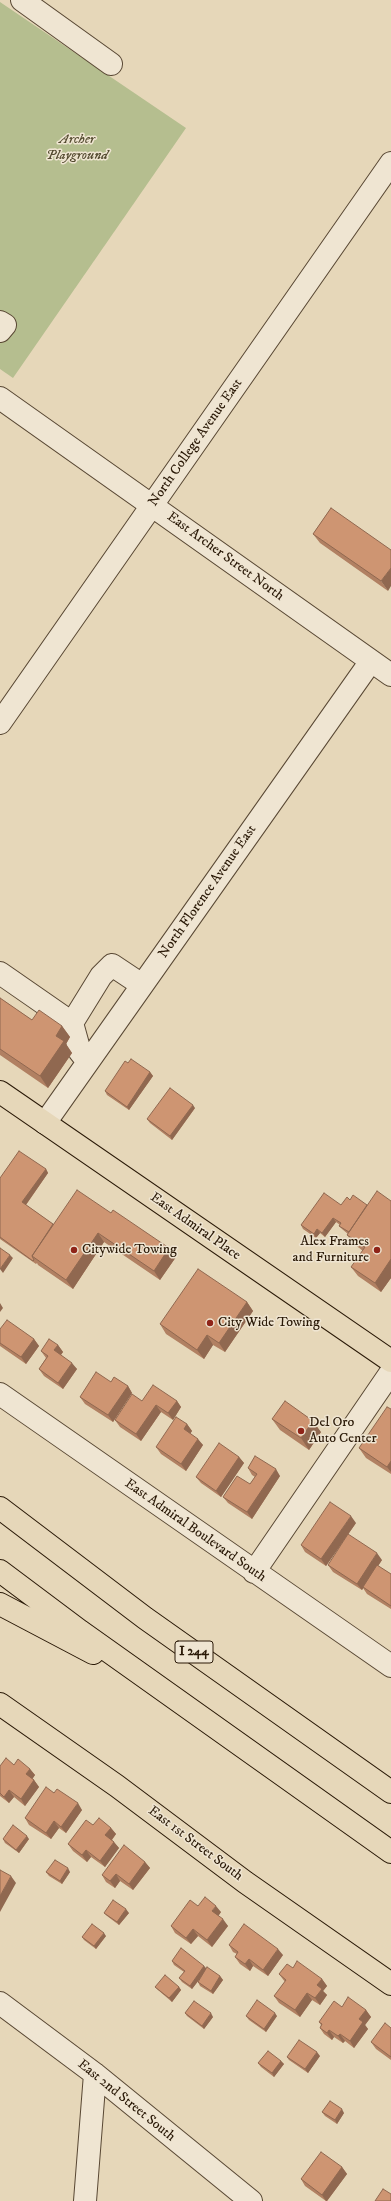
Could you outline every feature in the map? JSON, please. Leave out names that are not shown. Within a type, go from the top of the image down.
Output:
[{"type":"main road","name":"East Admiral Place","points":[[0,1092],[391,1361]]},
{"type":"main road","name":"I 244","points":[[0,1508],[145,1618],[391,1792]]},
{"type":"main road","points":[[0,1570],[80,1631],[391,1852]]},
{"type":"main road","points":[[0,1604],[172,1695]]},
{"type":"main road","name":"East 1st Street South","points":[[0,1704],[117,1786],[245,1882],[391,1984]]},
{"type":"street","points":[[22,0],[111,64]]},
{"type":"street","name":"North College Avenue East","points":[[0,723],[391,163]]},
{"type":"street","points":[[0,322],[5,325],[0,331]]},
{"type":"street","name":"East Archer Street North","points":[[0,398],[384,666]]},
{"type":"street","name":"North Florence Avenue East","points":[[45,1123],[142,985],[384,666]]},
{"type":"street","points":[[72,1023],[101,976],[112,965],[142,985]]},
{"type":"street","points":[[0,973],[72,1023],[80,1052],[88,1062]]},
{"type":"street","points":[[254,1572],[391,1372]]},
{"type":"street","name":"East Admiral Boulevard South","points":[[0,1394],[391,1666]]},
{"type":"street","name":"East 2nd Street South","points":[[0,2003],[95,2074],[251,2201]]},
{"type":"street","points":[[85,2201],[95,2074]]},
{"type":"green space","name":"Archer Playground","points":[[0,2],[186,128],[13,378],[0,369]]},
{"type":"building","points":[[331,508],[391,550],[391,568],[381,581],[313,534]]},
{"type":"building","points":[[0,998],[32,1020],[39,1010],[62,1026],[56,1036],[64,1041],[40,1076],[0,1049]]},
{"type":"building","points":[[131,1059],[150,1072],[127,1107],[105,1091],[125,1061],[128,1063]]},
{"type":"building","points":[[170,1088],[193,1105],[170,1136],[147,1119]]},
{"type":"building","points":[[19,1151],[46,1169],[22,1202],[53,1224],[32,1256],[33,1261],[0,1237],[0,1178]]},
{"type":"building","name":"Citywide Towing","points":[[77,1190],[111,1213],[113,1210],[169,1248],[154,1271],[98,1233],[66,1280],[32,1256]]},
{"type":"building","name":"Alex Frames and Furniture","points":[[377,1191],[391,1201],[391,1259],[375,1283],[351,1267],[365,1247],[347,1235]]},
{"type":"building","points":[[324,1193],[341,1205],[347,1197],[350,1200],[353,1195],[367,1205],[349,1232],[339,1226],[341,1223],[333,1218],[322,1233],[317,1229],[314,1234],[301,1225]]},
{"type":"building","points":[[0,1248],[10,1255],[0,1269]]},
{"type":"building","name":"City Wide Towing","points":[[198,1269],[247,1302],[219,1343],[207,1335],[197,1350],[160,1324]]},
{"type":"building","points":[[7,1320],[34,1339],[21,1357],[0,1343],[0,1329]]},
{"type":"building","points":[[49,1339],[58,1345],[54,1350],[72,1363],[58,1383],[39,1369],[48,1356],[41,1351]]},
{"type":"building","points":[[96,1372],[111,1382],[114,1377],[128,1386],[108,1415],[80,1397]]},
{"type":"building","points":[[153,1385],[177,1401],[168,1413],[156,1405],[136,1434],[115,1420],[132,1394],[142,1401]]},
{"type":"building","points":[[285,1401],[313,1421],[301,1438],[272,1419]]},
{"type":"building","points":[[387,1407],[391,1409],[391,1461],[387,1467],[359,1448]]},
{"type":"building","points":[[176,1417],[187,1424],[184,1429],[198,1439],[181,1464],[156,1447]]},
{"type":"building","points":[[219,1443],[239,1457],[216,1491],[196,1477]]},
{"type":"building","points":[[255,1456],[276,1469],[247,1512],[223,1497],[237,1476],[250,1484],[257,1474],[248,1468]]},
{"type":"building","points":[[330,1502],[351,1516],[321,1559],[301,1545]]},
{"type":"building","points":[[348,1534],[377,1553],[357,1584],[328,1565]]},
{"type":"building","points":[[377,1565],[391,1574],[391,1606],[363,1587]]},
{"type":"building","points":[[6,1758],[14,1765],[18,1759],[30,1769],[26,1774],[34,1780],[21,1799],[9,1790],[4,1797],[0,1793],[0,1766]]},
{"type":"building","points":[[46,1787],[54,1793],[57,1789],[78,1803],[61,1827],[54,1821],[46,1833],[25,1818]]},
{"type":"building","points":[[99,1818],[111,1828],[105,1835],[114,1842],[100,1861],[86,1850],[82,1855],[68,1844],[86,1820],[93,1825]]},
{"type":"building","points":[[13,1825],[27,1836],[16,1850],[3,1839]]},
{"type":"building","points":[[124,1845],[145,1862],[129,1884],[116,1874],[110,1881],[102,1875]]},
{"type":"building","points":[[55,1860],[68,1868],[60,1881],[46,1872]]},
{"type":"building","points":[[0,1870],[11,1876],[0,1896]]},
{"type":"building","points":[[205,1897],[216,1906],[212,1911],[223,1919],[207,1940],[193,1929],[186,1938],[171,1926],[190,1900],[198,1906]]},
{"type":"building","points":[[113,1900],[126,1909],[117,1922],[104,1913]]},
{"type":"building","points":[[92,1924],[104,1933],[94,1946],[82,1937]]},
{"type":"building","points":[[244,1924],[278,1949],[263,1970],[249,1959],[245,1964],[235,1957],[238,1952],[229,1945]]},
{"type":"building","points":[[181,1948],[204,1966],[190,1986],[179,1978],[185,1971],[172,1961]]},
{"type":"building","points":[[297,1961],[322,1979],[317,1985],[322,1989],[315,1998],[307,1993],[295,2010],[274,1996],[286,1980],[279,1974],[287,1964],[293,1968]]},
{"type":"building","points":[[207,1967],[220,1976],[211,1991],[198,1982]]},
{"type":"building","points":[[165,1975],[179,1987],[169,1998],[155,1987]]},
{"type":"building","points":[[348,1997],[366,2010],[359,2019],[363,2022],[350,2041],[340,2034],[338,2036],[329,2030],[327,2033],[320,2028],[322,2024],[319,2022],[334,2001],[342,2007]]},
{"type":"building","points":[[257,2000],[275,2013],[264,2029],[246,2016]]},
{"type":"building","points":[[194,2001],[211,2013],[202,2026],[185,2013]]},
{"type":"building","points":[[385,2023],[391,2028],[391,2057],[371,2042]]},
{"type":"building","points":[[299,2040],[317,2052],[305,2069],[287,2057]]},
{"type":"building","points":[[268,2051],[281,2061],[272,2073],[258,2063]]},
{"type":"building","points":[[330,2101],[342,2109],[335,2120],[322,2112]]},
{"type":"building","points":[[321,2152],[342,2167],[322,2195],[301,2179]]},
{"type":"building","points":[[383,2189],[391,2194],[391,2201],[375,2201]]},
{"type":"place","name":"Citywide Towing","points":[[74,1250]]},
{"type":"place","name":"Alex Frames and Furniture","points":[[377,1250]]},
{"type":"place","name":"City Wide Towing","points":[[210,1323]]},
{"type":"place","name":"Del Oro Auto Center","points":[[301,1431]]}]
